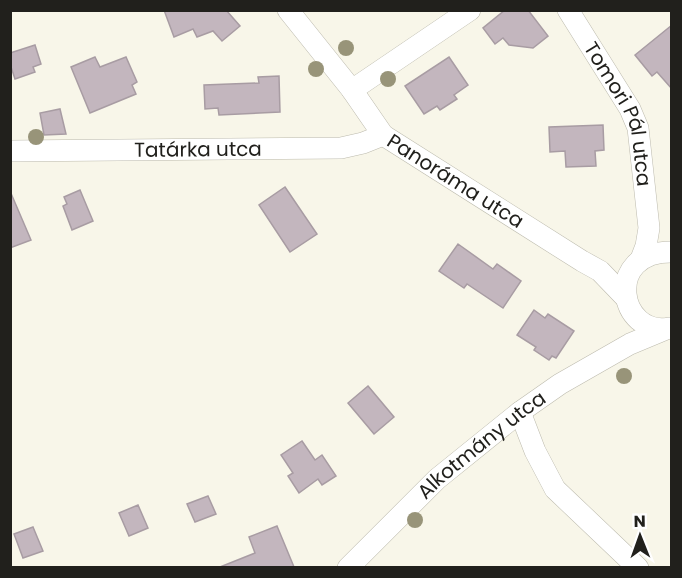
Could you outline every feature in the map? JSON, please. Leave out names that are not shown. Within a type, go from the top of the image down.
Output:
[{"type":"street","name":"Panoráma utca","points":[[288,10],[352,90],[383,135],[600,271],[641,322],[653,328],[669,328]]},
{"type":"street","points":[[352,90],[470,10]]},
{"type":"street","name":"Tomori Pál utca","points":[[568,10],[625,100],[638,128],[649,228],[646,246],[626,283],[629,305]]},
{"type":"street","name":"Tatárka utca","points":[[10,151],[341,148],[383,135]]},
{"type":"street","points":[[649,228],[658,242],[672,252]]},
{"type":"street","points":[[600,271],[617,274],[656,252],[672,252]]},
{"type":"street","points":[[629,305],[634,329],[630,344]]},
{"type":"street","name":"Alkotmány utca","points":[[348,567],[437,479],[520,412],[560,384],[630,344],[669,328]]},
{"type":"street","points":[[520,412],[535,451],[555,489],[638,567]]},
{"type":"building","points":[[164,10],[226,10],[240,26],[222,41],[213,31],[197,37],[193,29],[174,37]]},
{"type":"building","points":[[505,10],[528,10],[548,36],[533,48],[509,45],[503,38],[495,44],[483,28]]},
{"type":"building","points":[[672,25],[672,89],[657,72],[652,76],[635,55]]},
{"type":"building","points":[[35,45],[41,64],[33,67],[35,72],[15,79],[10,64],[10,53]]},
{"type":"building","points":[[95,57],[100,67],[126,57],[137,82],[132,85],[136,94],[90,113],[71,67]]},
{"type":"building","points":[[449,57],[468,85],[454,95],[457,99],[440,110],[437,106],[424,114],[405,86]]},
{"type":"building","points":[[279,76],[280,112],[219,115],[218,108],[205,109],[204,85],[259,83],[258,77]]},
{"type":"building","points":[[60,109],[66,134],[44,135],[40,113]]},
{"type":"building","points":[[603,125],[604,150],[595,151],[596,166],[566,167],[565,151],[550,152],[549,127]]},
{"type":"building","points":[[285,187],[317,234],[290,252],[259,205]]},
{"type":"building","points":[[80,190],[93,221],[72,230],[63,206],[67,204],[64,197]]},
{"type":"building","points":[[10,191],[31,240],[10,248]]},
{"type":"building","points":[[458,244],[493,269],[497,264],[521,281],[503,308],[467,284],[464,288],[439,271]]},
{"type":"building","points":[[534,310],[545,318],[548,314],[574,331],[556,358],[552,356],[549,360],[534,350],[536,347],[517,335]]},
{"type":"building","points":[[368,386],[394,417],[374,434],[348,403]]},
{"type":"building","points":[[302,441],[315,460],[322,455],[336,476],[322,485],[318,479],[299,493],[288,476],[293,473],[281,455]]},
{"type":"building","points":[[208,496],[216,514],[195,522],[187,504]]},
{"type":"building","points":[[138,505],[148,528],[129,536],[119,513]]},
{"type":"building","points":[[277,526],[294,567],[220,567],[255,553],[249,537]]},
{"type":"building","points":[[33,527],[43,551],[23,558],[14,534]]}]
